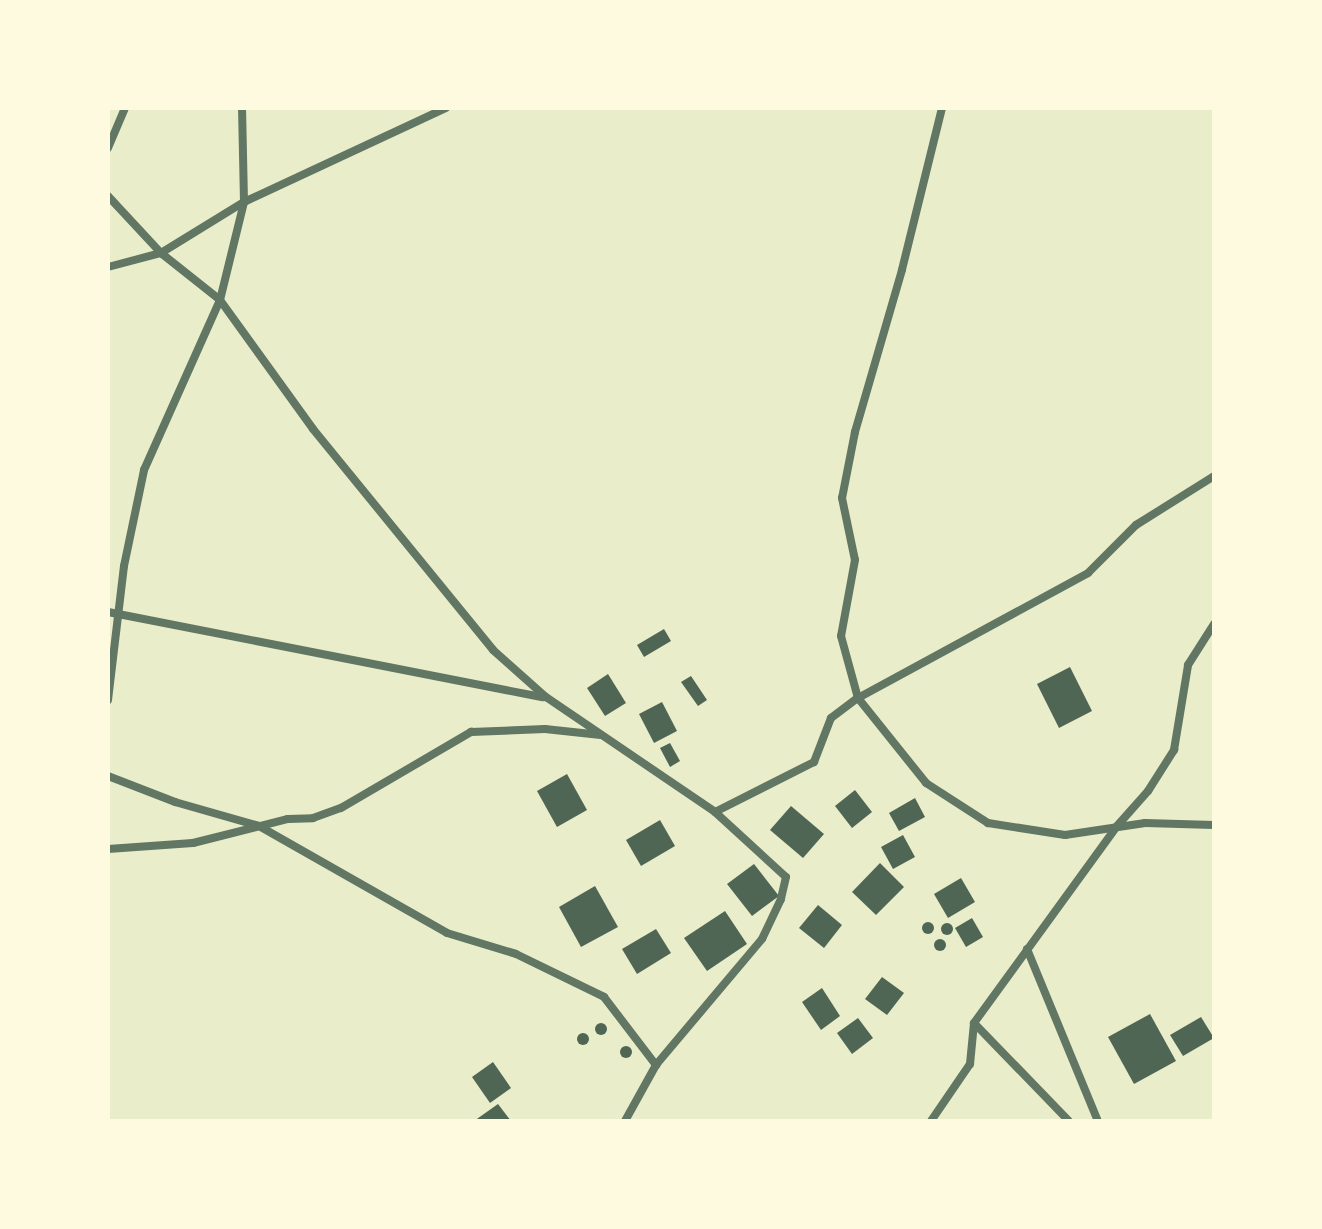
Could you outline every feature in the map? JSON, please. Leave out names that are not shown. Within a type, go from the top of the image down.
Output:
[{"type":"street","points":[[108,148],[125,108]]},
{"type":"street","points":[[108,700],[124,566],[144,470],[220,300],[244,202],[242,108]]},
{"type":"street","points":[[108,267],[161,253],[244,202],[446,108]]},
{"type":"street","points":[[942,108],[902,270],[855,432],[842,498],[855,560],[841,636],[858,698],[926,783],[988,823],[1065,835],[1145,823],[1214,825]]},
{"type":"street","points":[[108,196],[161,253],[220,300],[313,429],[493,650],[546,697],[715,812],[786,877],[781,899],[762,939],[656,1065],[625,1121]]},
{"type":"street","points":[[715,812],[814,762],[831,718],[858,698],[1088,573],[1136,525],[1214,476]]},
{"type":"street","points":[[108,612],[546,697]]},
{"type":"street","points":[[931,1121],[970,1064],[974,1023],[1117,826],[1148,791],[1174,750],[1188,665],[1214,624]]},
{"type":"street","points":[[108,849],[193,843],[288,819],[313,818],[341,808],[471,732],[545,729],[602,735]]},
{"type":"street","points":[[108,776],[175,802],[259,826],[447,933],[516,954],[604,997],[656,1065]]},
{"type":"street","points":[[1027,949],[1098,1121]]},
{"type":"street","points":[[974,1023],[1069,1121]]},
{"type":"building","points":[[664,629],[671,641],[644,657],[637,645]]},
{"type":"building","points":[[1070,667],[1092,711],[1059,728],[1037,684]]},
{"type":"building","points":[[608,674],[626,703],[605,716],[587,688]]},
{"type":"building","points":[[691,676],[707,700],[698,706],[681,682]]},
{"type":"building","points":[[662,702],[677,731],[654,743],[639,714]]},
{"type":"building","points":[[670,743],[680,761],[670,767],[660,748]]},
{"type":"building","points":[[567,774],[587,810],[557,827],[537,791]]},
{"type":"building","points":[[855,790],[872,812],[852,828],[835,806]]},
{"type":"building","points":[[915,798],[925,817],[899,831],[889,813]]},
{"type":"building","points":[[791,806],[824,834],[803,858],[770,830]]},
{"type":"building","points":[[660,820],[675,846],[641,866],[626,840]]},
{"type":"building","points":[[903,835],[915,857],[893,869],[881,847]]},
{"type":"building","points":[[880,863],[904,887],[876,915],[852,892]]},
{"type":"building","points":[[754,864],[779,896],[752,916],[727,884]]},
{"type":"building","points":[[961,878],[975,902],[948,918],[934,894]]},
{"type":"building","points":[[595,886],[618,927],[581,947],[559,907]]},
{"type":"building","points":[[818,905],[842,925],[824,948],[799,928]]},
{"type":"building","points":[[725,911],[747,944],[707,971],[684,938]]},
{"type":"building","points":[[972,918],[983,937],[966,947],[955,928]]},
{"type":"building","points":[[928,922],[934,928],[928,934],[922,928]]},
{"type":"building","points":[[947,923],[953,929],[947,935],[941,929]]},
{"type":"building","points":[[656,929],[671,953],[637,974],[622,949]]},
{"type":"building","points":[[935,940],[945,940],[945,950],[935,950]]},
{"type":"building","points":[[882,977],[904,993],[887,1015],[865,999]]},
{"type":"building","points":[[822,988],[840,1016],[821,1030],[802,1002]]},
{"type":"building","points":[[1150,1014],[1176,1061],[1134,1084],[1108,1037]]},
{"type":"building","points":[[1201,1017],[1214,1038],[1183,1056],[1170,1035]]},
{"type":"building","points":[[858,1018],[873,1038],[852,1054],[837,1033]]},
{"type":"building","points":[[601,1023],[607,1029],[601,1035],[595,1029]]},
{"type":"building","points":[[583,1033],[589,1039],[583,1045],[577,1039]]},
{"type":"building","points":[[626,1046],[632,1052],[626,1058],[620,1052]]},
{"type":"building","points":[[493,1062],[511,1088],[490,1103],[472,1077]]},
{"type":"building","points":[[498,1104],[511,1121],[474,1121]]}]
